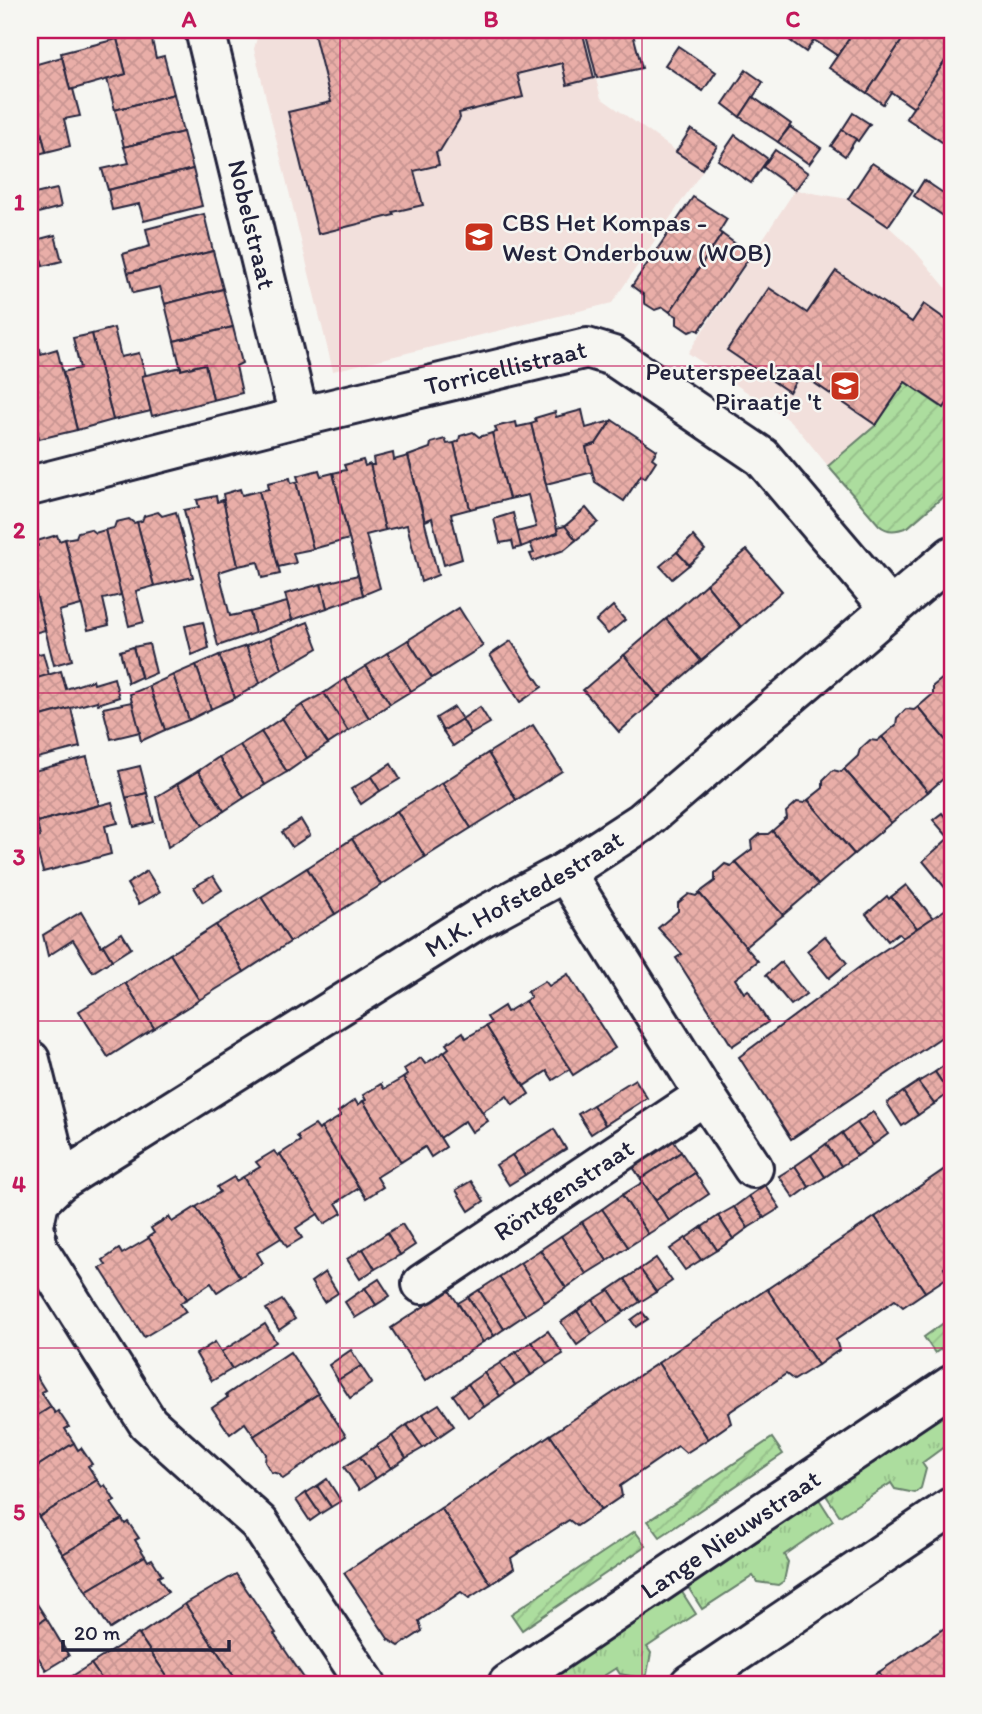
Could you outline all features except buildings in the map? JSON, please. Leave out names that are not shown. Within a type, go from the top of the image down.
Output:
[{"type":"street","name":"Nobelstraat","points":[[205,30],[299,417]]},
{"type":"street","name":"Torricellistraat","points":[[30,486],[299,417],[587,348],[613,356],[762,457],[891,609]]},
{"type":"street","name":"M.K. Hofstedestraat","points":[[366,1684],[259,1523],[148,1423],[38,1249],[34,1225],[39,1201],[60,1181],[478,919],[565,872],[642,822],[952,556]]},
{"type":"street","points":[[565,872],[753,1168]]},
{"type":"street","points":[[30,1060],[60,1181]]},
{"type":"street","name":"Röntgenstraat","points":[[422,1284],[705,1096]]},
{"type":"street","name":"Lange Nieuwstraat","points":[[508,1684],[952,1385]]},
{"type":"street","points":[[690,1684],[952,1507]]},
{"type":"shaded area","name":"CBS Het Kompas - West Onderbouw (WOB)","points":[[259,30],[583,30],[601,98],[703,170],[612,303],[333,371],[254,49]]},
{"type":"shaded area","name":"Peuterspeelzaal Piraatje 't","points":[[795,190],[848,199],[888,226],[915,251],[952,295],[952,489],[908,527],[899,530],[883,529],[789,420],[688,353]]},
{"type":"green space","points":[[905,382],[943,408],[952,395],[952,489],[908,527],[889,530],[879,525],[828,466],[876,425]]},
{"type":"green space","points":[[952,1317],[952,1341],[935,1353],[924,1337]]},
{"type":"green space","points":[[952,1405],[952,1441],[922,1463],[926,1469],[921,1488],[915,1493],[895,1489],[891,1483],[840,1516],[823,1491]]},
{"type":"green space","points":[[772,1438],[783,1454],[660,1537],[648,1521]]},
{"type":"green space","points":[[817,1496],[833,1521],[784,1555],[788,1562],[784,1581],[778,1585],[757,1582],[753,1576],[702,1609],[686,1584]]},
{"type":"green space","points":[[635,1531],[646,1546],[522,1630],[511,1614]]},
{"type":"green space","points":[[680,1589],[696,1614],[647,1647],[651,1653],[647,1674],[641,1678],[620,1674],[616,1668],[591,1684],[554,1684],[549,1676]]},
{"type":"place","name":"CBS Het Kompas - West Onderbouw (WOB)","points":[[479,237]]},
{"type":"place","name":"Peuterspeelzaal Piraatje 't","points":[[845,386]]}]
